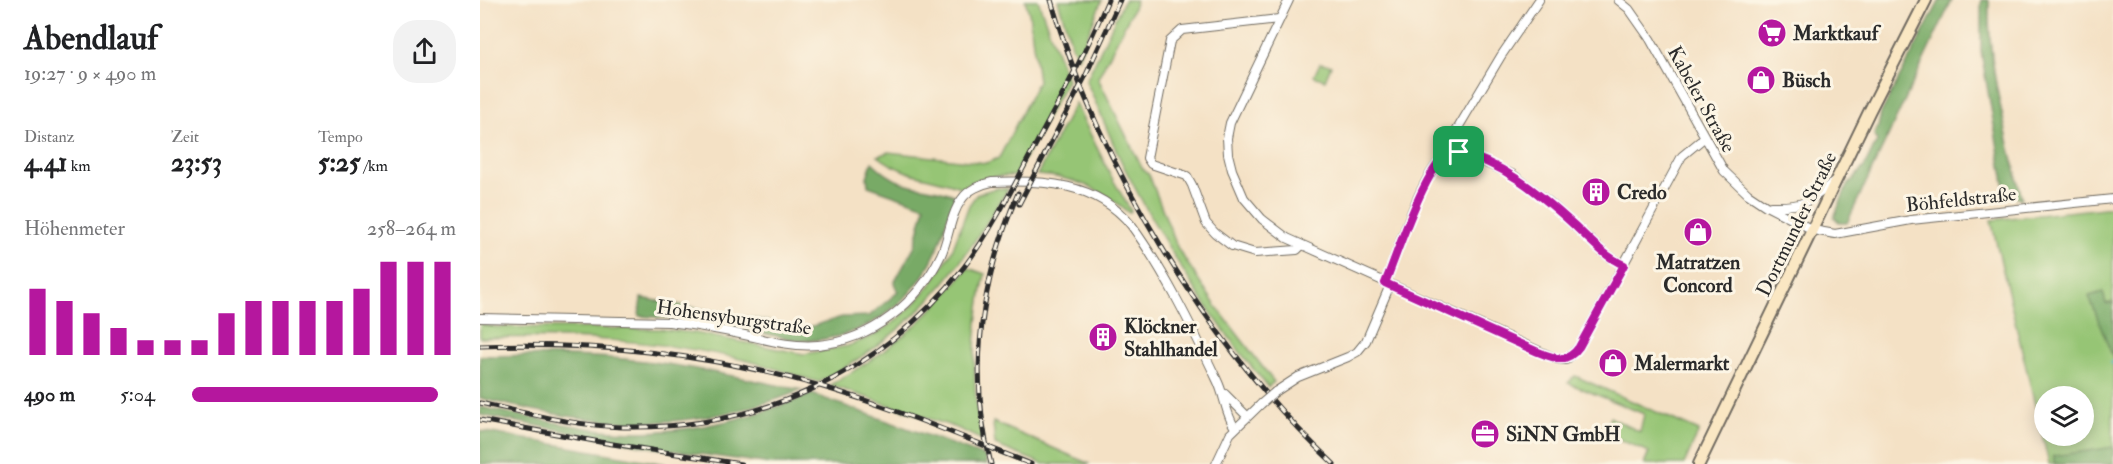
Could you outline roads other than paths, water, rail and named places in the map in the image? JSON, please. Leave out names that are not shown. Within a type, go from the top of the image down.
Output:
[{"type":"main road","name":"Dortmunder Straße","points":[[1700,464],[1837,178],[1926,0]]},
{"type":"street","points":[[1288,0],[1230,123],[1227,138],[1227,153],[1237,184],[1253,209],[1272,228],[1301,246],[1557,359],[1566,360],[1579,347],[1682,156],[1704,138]]},
{"type":"street","points":[[1449,152],[1449,143],[1539,0]]},
{"type":"street","name":"Kabeler Straße","points":[[1618,0],[1629,9],[1650,39],[1720,166],[1732,181],[1766,206],[1814,230]]},
{"type":"street","points":[[1279,19],[1182,30],[1170,40],[1147,158],[1151,164],[1187,176],[1210,228],[1238,249],[1267,253],[1297,250],[1301,246]]},
{"type":"street","points":[[1216,464],[1226,440],[1235,428],[1275,392],[1298,377],[1357,352],[1370,334],[1420,194],[1439,160],[1449,152],[1459,152],[1512,174],[1549,202],[1605,254],[1624,265]]},
{"type":"street","points":[[1766,206],[1789,207],[1803,204],[1817,196],[1837,178]]},
{"type":"street","name":"Hohensyburgstraße","points":[[480,318],[669,322],[699,325],[786,344],[834,343],[859,335],[884,321],[916,294],[941,255],[958,206],[965,195],[984,183],[1011,181],[1053,183],[1080,189],[1107,203],[1126,219],[1183,312],[1222,391]]},
{"type":"street","name":"Böhfeldstraße","points":[[1814,230],[1835,234],[1911,220],[2113,199]]},
{"type":"street","points":[[1222,391],[1247,416]]},
{"type":"street","points":[[1222,391],[1230,420],[1235,428]]},
{"type":"railway","points":[[1051,0],[1071,62],[1097,125],[1128,188],[1163,250],[1202,309],[1244,366],[1288,418],[1334,464]]},
{"type":"railway","points":[[480,403],[587,424],[623,427],[673,425],[722,418],[769,406],[813,389],[855,366],[894,338],[931,305],[974,253],[1002,208],[1083,56],[1108,0]]},
{"type":"railway","points":[[1019,204],[1085,77],[1120,0]]},
{"type":"railway","points":[[991,464],[980,395],[979,360],[982,326],[995,259],[1018,193]]},
{"type":"railway","points":[[480,346],[559,346],[637,351],[714,361],[753,369],[852,396],[1031,464]]},
{"type":"railway","points":[[480,420],[741,464]]},
{"type":"place","name":"Marktkauf","points":[[1772,33]]},
{"type":"place","name":"Büsch","points":[[1761,80]]},
{"type":"place","name":"Credo","points":[[1596,192]]},
{"type":"place","name":"Matratzen Concord","points":[[1698,232]]},
{"type":"place","name":"Klöckner Stahlhandel","points":[[1103,337]]},
{"type":"place","name":"Malermarkt","points":[[1613,363]]},
{"type":"place","name":"SiNN GmbH","points":[[1485,434]]}]
